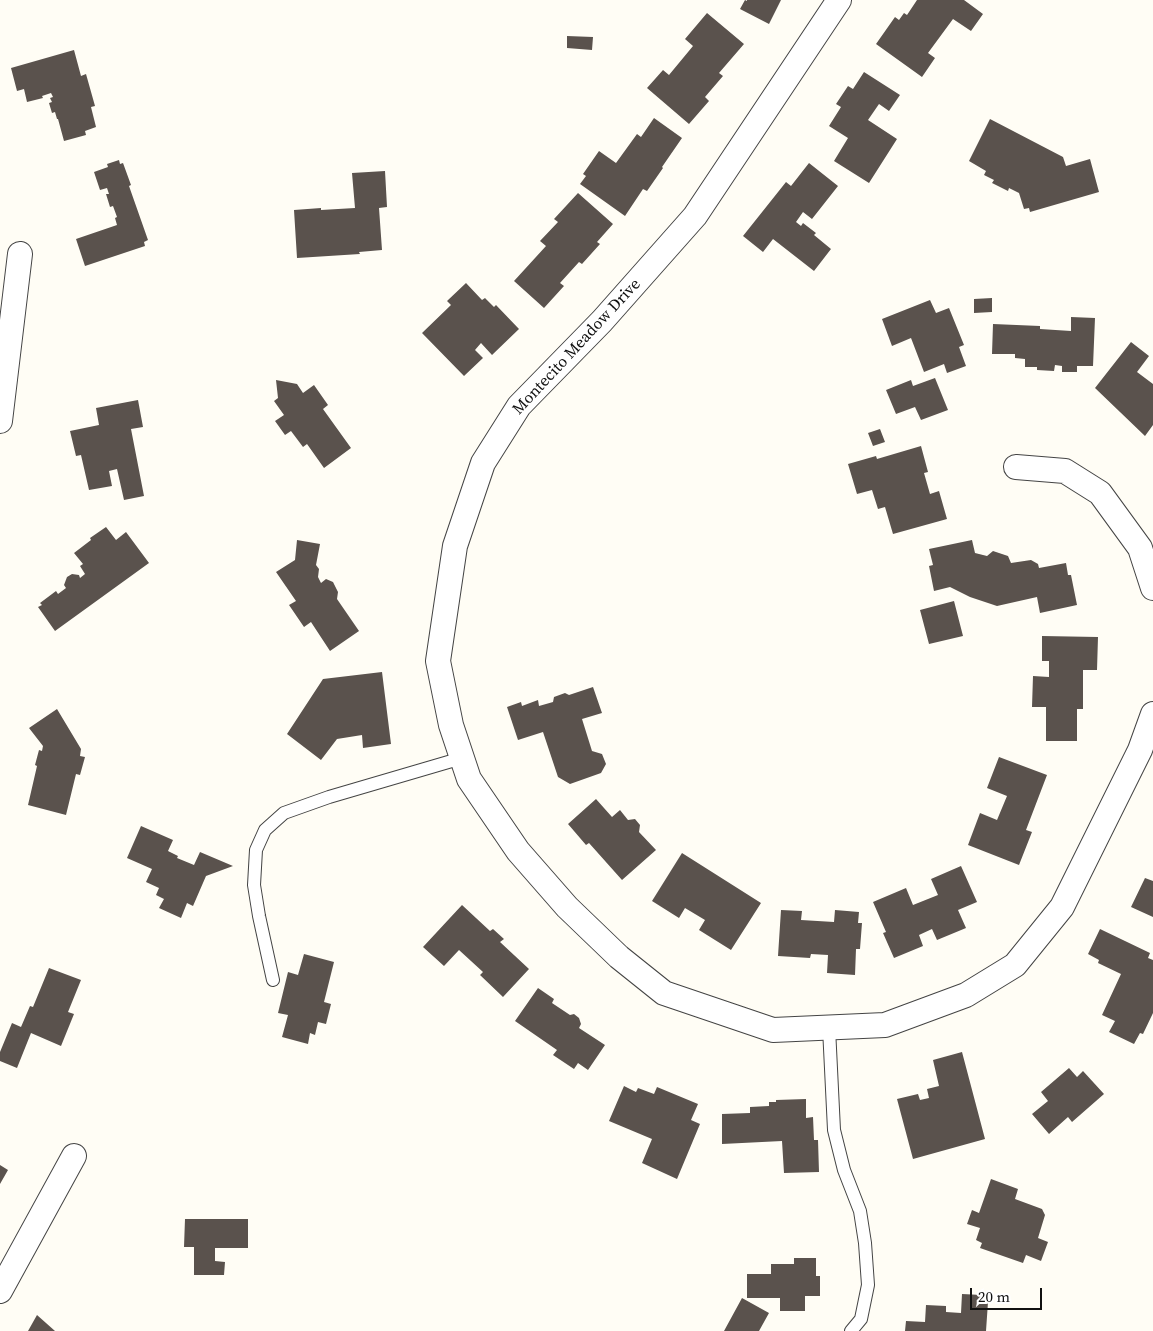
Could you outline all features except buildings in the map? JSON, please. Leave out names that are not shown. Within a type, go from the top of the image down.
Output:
[{"type":"street","name":"Montecito Meadow Drive","points":[[840,0],[695,216],[602,321],[519,406],[483,463],[455,546],[438,661],[451,725],[469,779],[518,851],[567,907],[619,957],[664,993],[773,1030],[885,1025],[966,995],[1015,965],[1062,907],[1140,750],[1153,714]]},
{"type":"street","points":[[0,421],[20,254]]},
{"type":"street","points":[[1016,467],[1065,471],[1100,493],[1140,548],[1153,588]]},
{"type":"street","points":[[0,1291],[74,1156]]},
{"type":"lane","points":[[273,980],[254,885],[256,850],[264,830],[284,813],[328,797],[462,758]]},
{"type":"lane","points":[[829,1028],[834,1130],[844,1170],[860,1211],[865,1243],[868,1285],[861,1319],[851,1331]]}]
